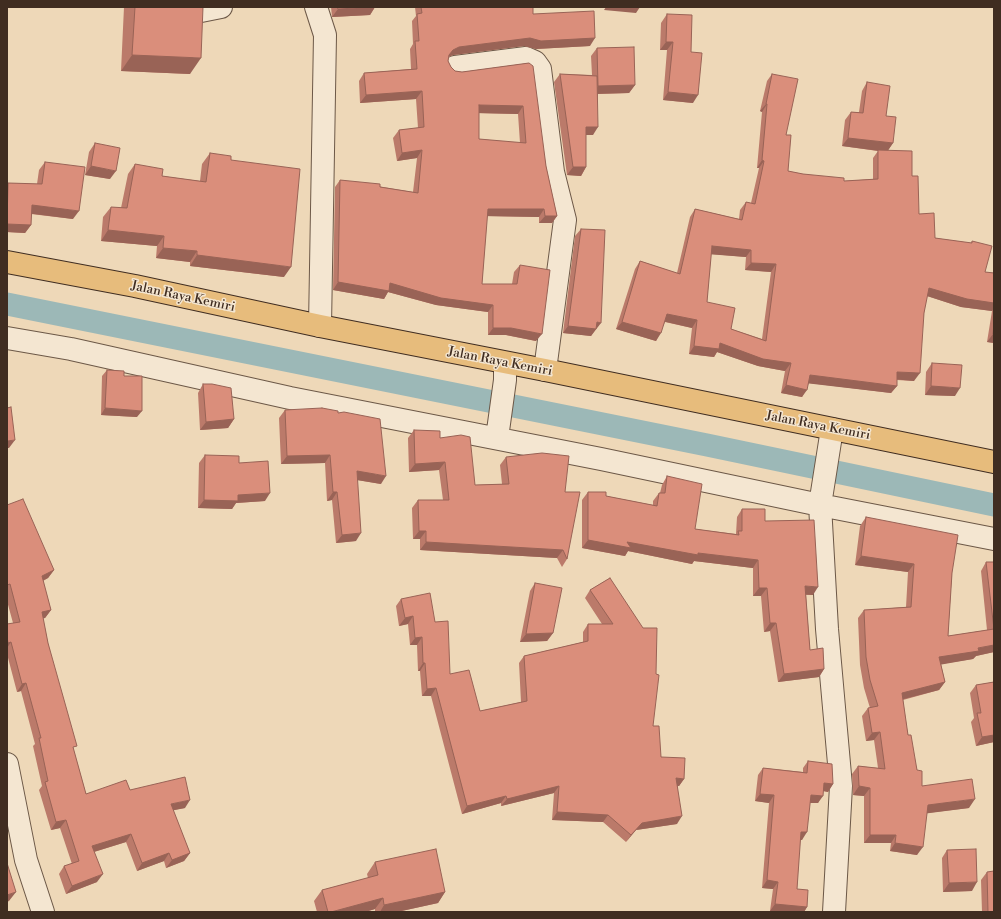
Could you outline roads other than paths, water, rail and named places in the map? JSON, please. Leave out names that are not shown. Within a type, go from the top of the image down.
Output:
[{"type":"main road","name":"Jalan Raya Kemiri","points":[[7,262],[134,286],[320,326],[505,371],[545,370],[831,438],[994,462]]},
{"type":"street","points":[[316,7],[325,35],[320,326]]},
{"type":"street","points":[[455,67],[526,58],[535,62],[540,69],[553,172],[565,220],[545,370]]},
{"type":"street","points":[[7,338],[71,349],[290,398],[497,435],[820,501],[994,539]]},
{"type":"street","points":[[497,435],[505,371]]},
{"type":"street","points":[[831,438],[820,501],[828,628],[841,786],[834,912]]},
{"type":"street","points":[[7,764],[26,860],[43,912]]},
{"type":"waterway","points":[[7,304],[707,445],[994,505]]}]
